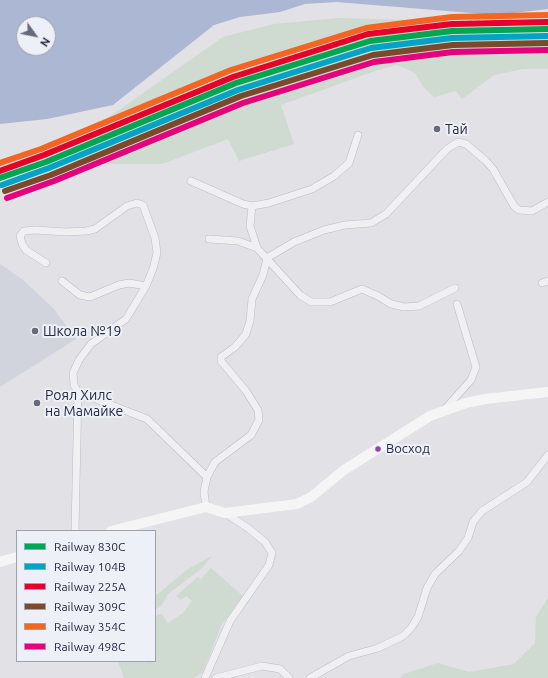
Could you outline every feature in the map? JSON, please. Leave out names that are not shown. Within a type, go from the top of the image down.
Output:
[{"type":"street","points":[[191,181],[214,193],[252,206],[269,203],[312,188],[334,176],[349,162],[358,135]]},
{"type":"street","points":[[206,507],[204,492],[207,477],[215,462],[251,435],[259,420],[258,410],[246,391],[221,361],[221,357],[235,347],[246,334],[250,321],[252,299],[267,258],[294,242],[324,230],[345,224],[371,223],[386,214],[447,149],[458,142],[466,144],[486,161],[493,169],[514,206],[519,210],[532,211],[548,202]]},
{"type":"street","points":[[46,263],[26,250],[22,244],[20,236],[24,231],[35,230],[66,232],[95,229],[127,206],[137,203],[143,205],[150,220],[157,253],[146,286],[126,319],[91,344],[79,360],[73,373],[74,385],[78,392],[75,530]]},
{"type":"street","points":[[252,206],[250,226],[257,248],[300,295],[311,302],[330,302],[362,290],[378,296],[391,304],[404,307],[418,306],[455,288]]},
{"type":"street","points":[[209,239],[238,242],[257,248]]},
{"type":"street","points":[[62,281],[80,295],[90,297],[124,284],[146,286]]},
{"type":"street","points":[[444,410],[471,380],[476,367],[457,304]]},
{"type":"street","points":[[78,392],[147,419],[207,477]]},
{"type":"street","points":[[225,513],[297,504],[311,497],[344,470],[396,436],[430,416],[444,410],[485,399],[548,392]]},
{"type":"street","points":[[310,678],[349,656],[378,648],[402,636],[411,628],[418,618],[427,588],[435,574],[459,551],[468,538],[473,522],[482,511],[527,482],[548,455]]},
{"type":"street","points":[[115,530],[206,507],[225,513],[248,528],[265,542],[272,553],[269,565],[230,621],[205,678]]},
{"type":"street","points":[[0,562],[16,557]]},
{"type":"street","points":[[216,678],[247,668],[262,666],[280,669],[289,678]]},
{"type":"shaded area","points":[[338,18],[447,21],[548,39],[548,69],[523,69],[494,75],[462,99],[456,91],[434,97],[424,88],[415,73],[397,65],[372,72],[281,105],[294,144],[239,161],[228,139],[162,164],[73,164],[72,143],[223,37],[274,24]]},
{"type":"shaded area","points":[[52,149],[55,155],[0,175],[0,165]]},
{"type":"shaded area","name":"Школа №19","points":[[0,264],[22,279],[54,309],[76,339],[0,387]]},
{"type":"shaded area","points":[[212,556],[202,568],[168,594],[162,605],[156,609],[156,595],[188,569]]},
{"type":"shaded area","points":[[211,568],[243,596],[221,626],[203,672],[194,678],[124,678],[118,662],[156,662],[156,616],[159,614],[162,615],[168,623],[183,613],[192,601],[186,596],[181,600],[176,596],[198,577],[201,579]]},
{"type":"shaded area","points":[[548,598],[548,678],[400,678],[404,674],[438,663],[469,672],[514,664],[535,643],[536,617]]},
{"type":"water","points":[[0,0],[548,0],[548,9],[497,15],[336,2],[305,4],[280,12],[240,17],[214,25],[113,105],[47,119],[0,124]]},
{"type":"rail line","name":"354С","points":[[0,163],[41,149],[231,70],[366,28],[452,17],[548,15]]},
{"type":"rail line","name":"225А","points":[[0,171],[44,155],[233,77],[368,34],[452,24],[548,22]]},
{"type":"rail line","name":"830С","points":[[0,178],[46,162],[236,83],[370,41],[452,31],[548,29]]},
{"type":"rail line","name":"104В","points":[[2,185],[49,168],[238,90],[371,48],[452,38],[548,36]]},
{"type":"rail line","name":"309С","points":[[5,191],[51,175],[241,96],[373,55],[453,45],[548,43]]},
{"type":"rail line","name":"498С","points":[[7,198],[54,181],[243,103],[374,62],[453,52],[548,50]]},
{"type":"place","name":"Тай","points":[[437,129]]},
{"type":"place","name":"Школа №19","points":[[35,331]]},
{"type":"place","name":"Роял Хилс на Мамайке","points":[[37,403]]},
{"type":"place","name":"Восход","points":[[378,449]]}]
